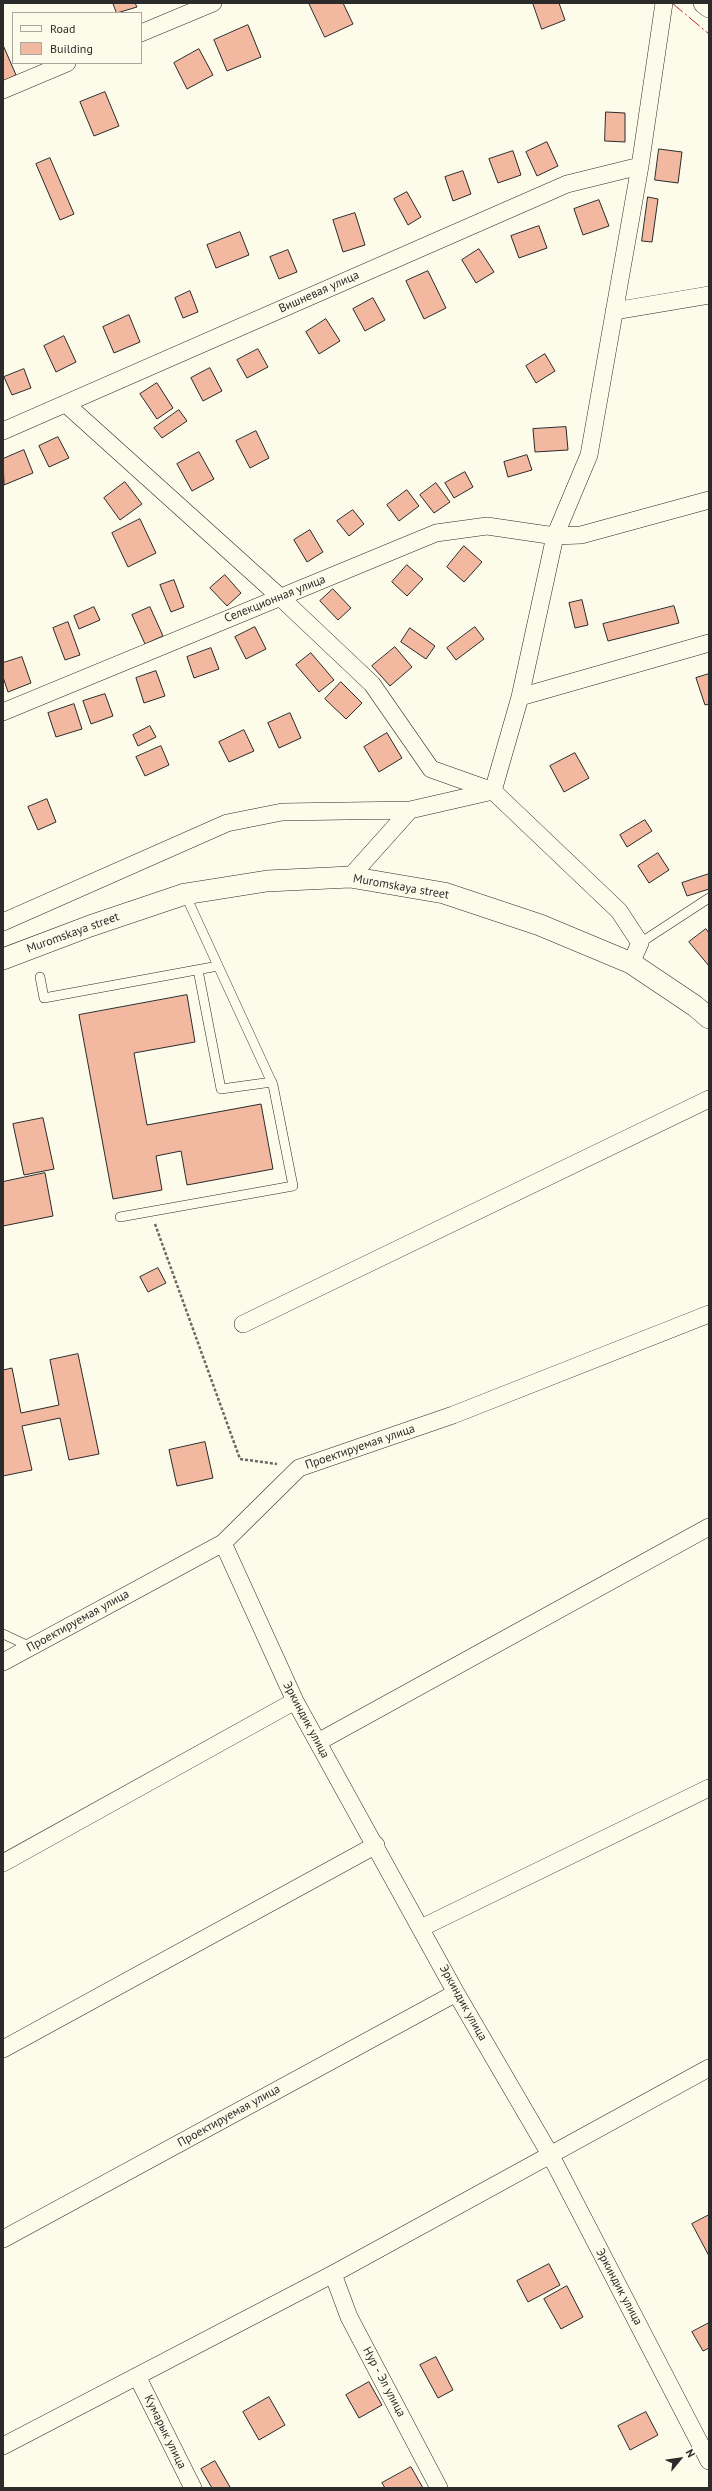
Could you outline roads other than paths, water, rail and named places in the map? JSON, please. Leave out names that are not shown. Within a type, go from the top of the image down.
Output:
[{"type":"street","points":[[142,33],[212,3]]},
{"type":"street","points":[[704,3],[709,7]]},
{"type":"street","points":[[493,791],[520,697],[555,536],[588,455],[640,166],[660,5]]},
{"type":"street","points":[[3,90],[65,64]]},
{"type":"street","name":"Вишневая улица","points":[[3,431],[567,184],[640,166]]},
{"type":"street","points":[[614,311],[709,295]]},
{"type":"street","points":[[66,404],[280,596],[372,684],[431,769],[493,791],[619,911],[640,943],[631,963]]},
{"type":"street","name":"Селекционная улица","points":[[3,712],[280,596],[436,533],[487,526],[555,536],[581,535],[709,500]]},
{"type":"street","points":[[520,697],[709,643]]},
{"type":"street","points":[[3,922],[227,823],[282,812],[410,810],[493,791]]},
{"type":"street","points":[[350,877],[410,810]]},
{"type":"street","name":"Muromskaya street","points":[[3,959],[90,926],[185,894],[267,881],[350,877],[444,893],[540,925],[631,963],[695,1006],[709,1018]]},
{"type":"street","points":[[243,1324],[709,1099]]},
{"type":"street","name":"Проектируемая улица","points":[[3,1662],[223,1543],[299,1468],[453,1415],[709,1314]]},
{"type":"street","points":[[318,1742],[709,1527]]},
{"type":"street","name":"Эркиндик улица","points":[[223,1543],[294,1701],[376,1845],[456,1993],[551,2156],[709,2461]]},
{"type":"street","points":[[3,1863],[294,1701]]},
{"type":"street","points":[[421,1928],[709,1788]]},
{"type":"street","points":[[3,2049],[376,1845]]},
{"type":"street","name":"Проектируемая улица","points":[[3,2239],[456,1993]]},
{"type":"street","points":[[3,2446],[333,2274],[551,2156],[709,2068]]},
{"type":"street","name":"Нур - Эл улица","points":[[333,2274],[349,2316],[440,2488]]},
{"type":"street","name":"Кумарык улица","points":[[137,2376],[193,2488]]},
{"type":"lane","points":[[120,1217],[293,1186],[272,1082],[185,894]]},
{"type":"lane","points":[[640,943],[709,898]]},
{"type":"lane","points":[[40,977],[44,998],[218,966]]},
{"type":"lane","points":[[198,970],[221,1089],[272,1082]]},
{"type":"lane","points":[[3,1634],[31,1647]]}]
